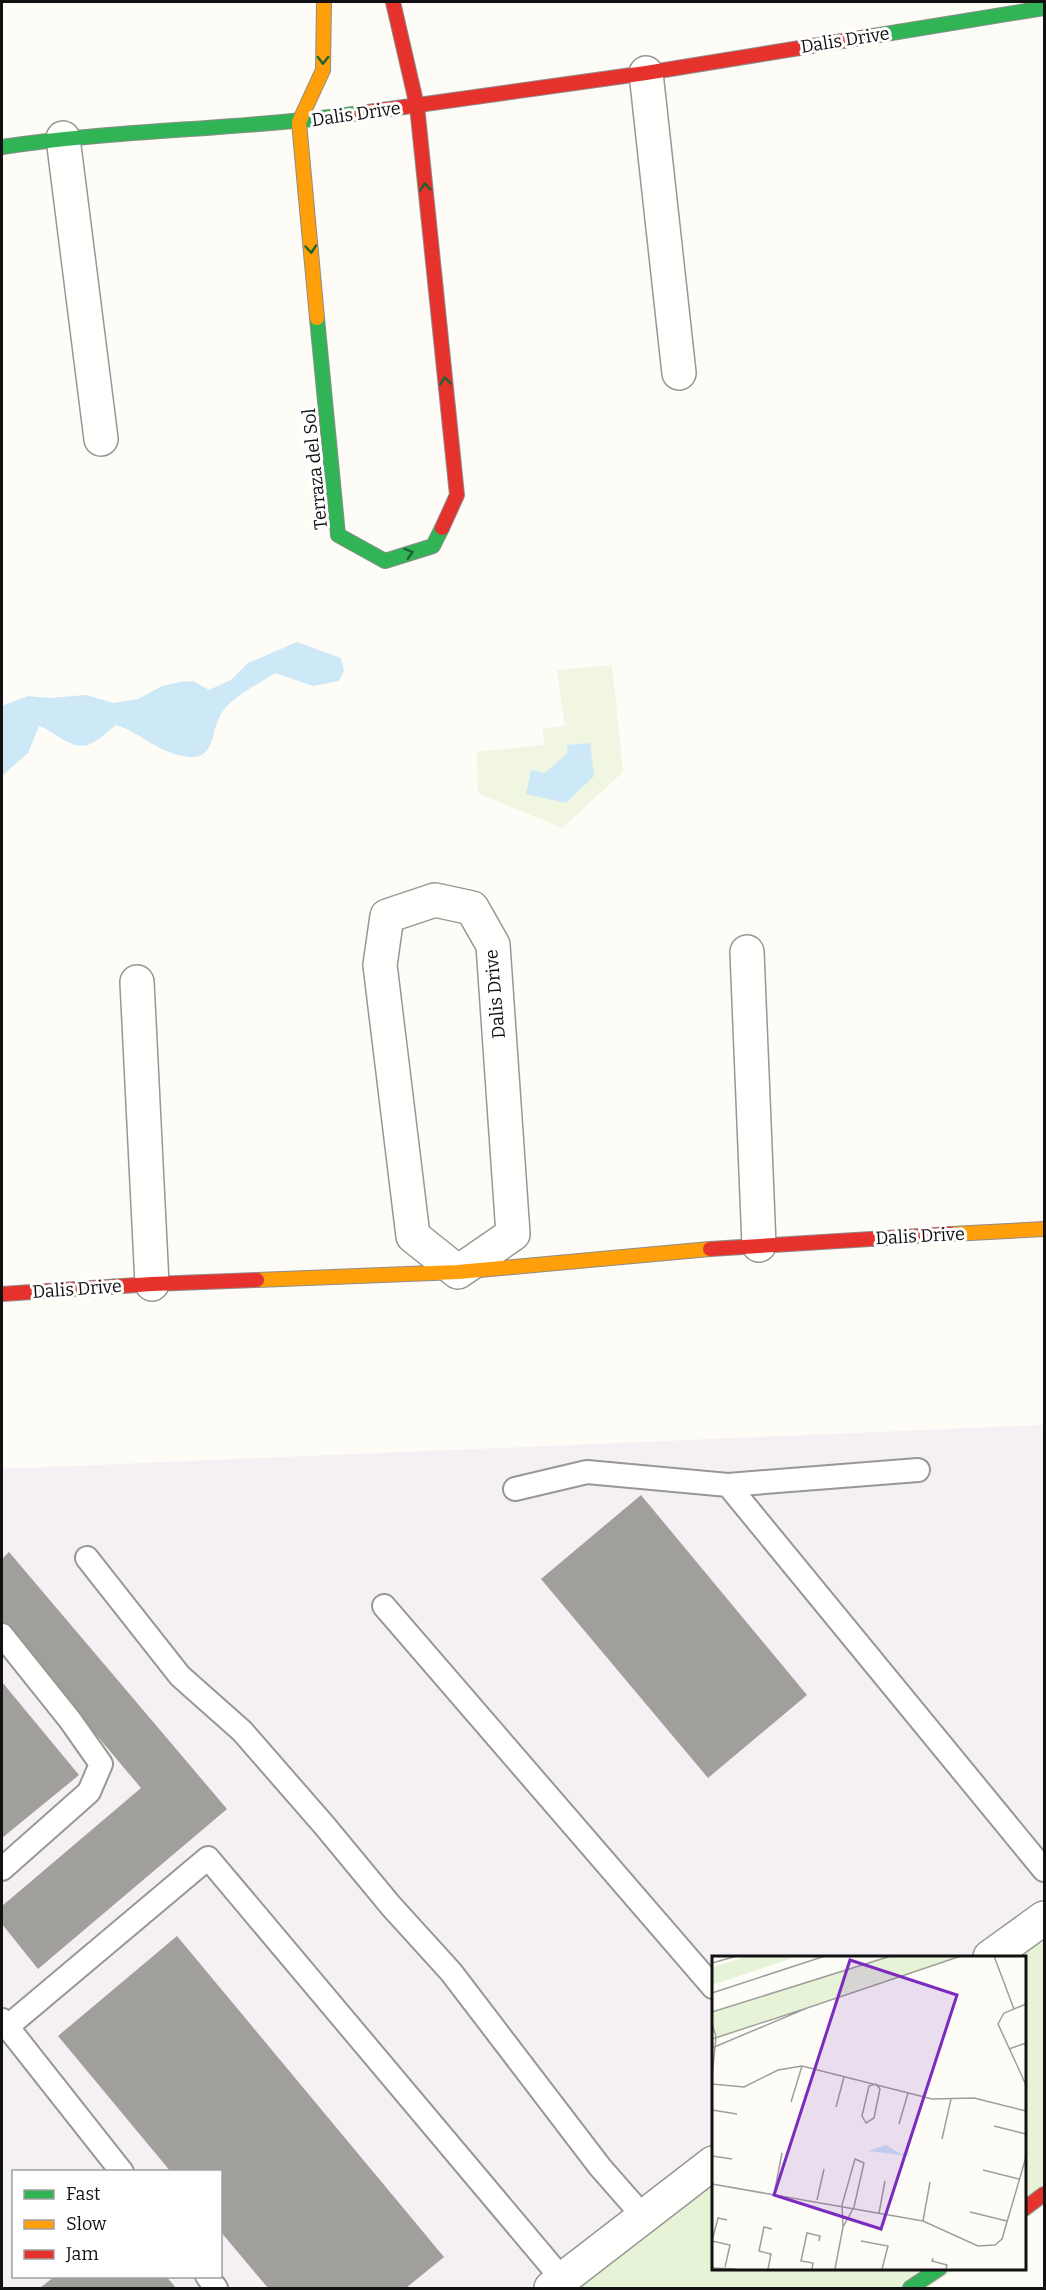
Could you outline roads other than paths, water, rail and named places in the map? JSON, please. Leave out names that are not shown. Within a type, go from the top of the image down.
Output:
[{"type":"main road","points":[[299,122],[323,70],[324,2]]},
{"type":"main road","name":"Terraza del Sol","points":[[299,122],[338,535],[385,561],[433,546],[457,495],[417,106],[393,2]]},
{"type":"main road","name":"Dalis Drive","points":[[2,147],[63,138],[299,122],[646,73],[1044,8]]},
{"type":"main road","name":"Dalis Drive","points":[[2,1294],[152,1284],[458,1272],[759,1245],[1044,1229]]},
{"type":"main road","points":[[1025,2208],[1044,2194]]},
{"type":"main road","points":[[910,2289],[939,2269]]},
{"type":"street","points":[[646,73],[679,373]]},
{"type":"street","points":[[63,138],[101,439]]},
{"type":"street","name":"Dalis Drive","points":[[435,900],[472,908],[493,945],[513,1234],[458,1272],[413,1236],[380,965],[387,916],[435,900]]},
{"type":"street","points":[[747,952],[759,1245]]},
{"type":"street","points":[[137,982],[152,1284]]},
{"type":"street","points":[[991,1956],[1044,1918]]},
{"type":"street","points":[[557,2284],[712,2164]]},
{"type":"lane","points":[[515,1489],[587,1472],[728,1485],[918,1470]]},
{"type":"lane","points":[[728,1485],[1044,1870]]},
{"type":"lane","points":[[87,1558],[180,1676],[242,1731],[391,1906],[451,1972],[600,2167],[643,2216]]},
{"type":"lane","points":[[384,1606],[712,1986]]},
{"type":"lane","points":[[2,1635],[70,1720],[101,1764],[89,1792],[2,1869]]},
{"type":"lane","points":[[120,2170],[4,2024],[208,1858],[557,2284]]},
{"type":"water","points":[[297,642],[341,658],[344,671],[339,681],[313,686],[275,673],[228,705],[219,719],[211,743],[202,755],[194,757],[174,754],[116,725],[95,741],[81,746],[69,743],[39,726],[28,753],[2,776],[2,706],[28,696],[49,698],[86,695],[113,703],[138,699],[162,686],[180,682],[193,681],[209,690],[231,680],[248,663]]},
{"type":"water","points":[[590,743],[594,776],[566,803],[526,794],[531,770],[545,773],[568,753],[567,745]]}]
